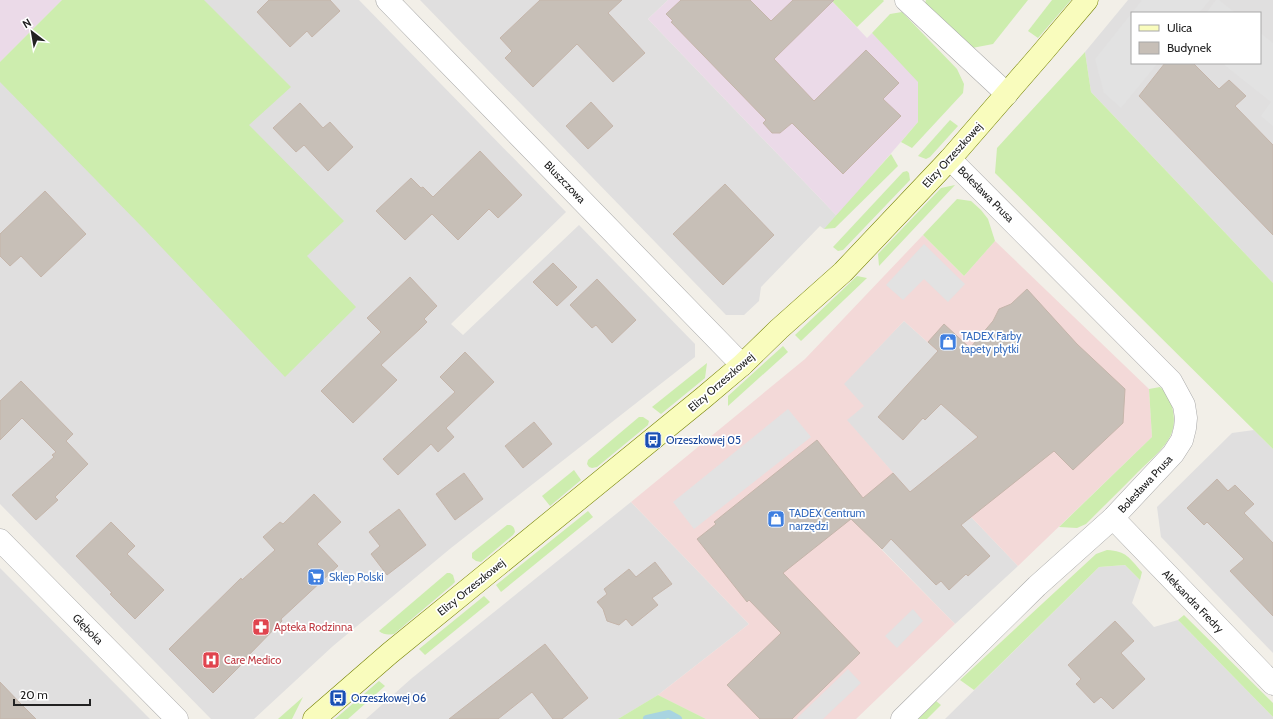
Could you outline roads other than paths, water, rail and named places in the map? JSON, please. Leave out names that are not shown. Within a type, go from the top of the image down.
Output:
[{"type":"street","name":"Bluszczowa","points":[[387,0],[742,365]]},
{"type":"street","points":[[906,0],[1007,94]]},
{"type":"street","name":"Elizy Orzeszkowej","points":[[314,719],[390,653],[653,440],[742,365],[842,272],[950,159],[1087,0]]},
{"type":"street","name":"Bolesława Prusa","points":[[902,719],[1037,586],[1113,518],[1173,454],[1182,440],[1186,418],[1184,405],[1171,381],[950,159]]},
{"type":"street","name":"Aleksandra Fredry","points":[[1113,518],[1273,684]]},
{"type":"street","name":"Głęboka","points":[[0,540],[177,719]]},
{"type":"waterway","points":[[647,719],[669,714],[678,719]]},
{"type":"place","name":"TADEX Farby tapety płytki","points":[[948,342]]},
{"type":"place","name":"Orzeszkowej 05","points":[[653,440]]},
{"type":"place","name":"TADEX Centrum narzędzi","points":[[776,519]]},
{"type":"place","name":"Sklep Polski","points":[[316,577]]},
{"type":"place","name":"Apteka Rodzinna","points":[[261,627]]},
{"type":"place","name":"Care Medico","points":[[211,660]]},
{"type":"place","name":"Orzeszkowej 06","points":[[338,698]]}]
